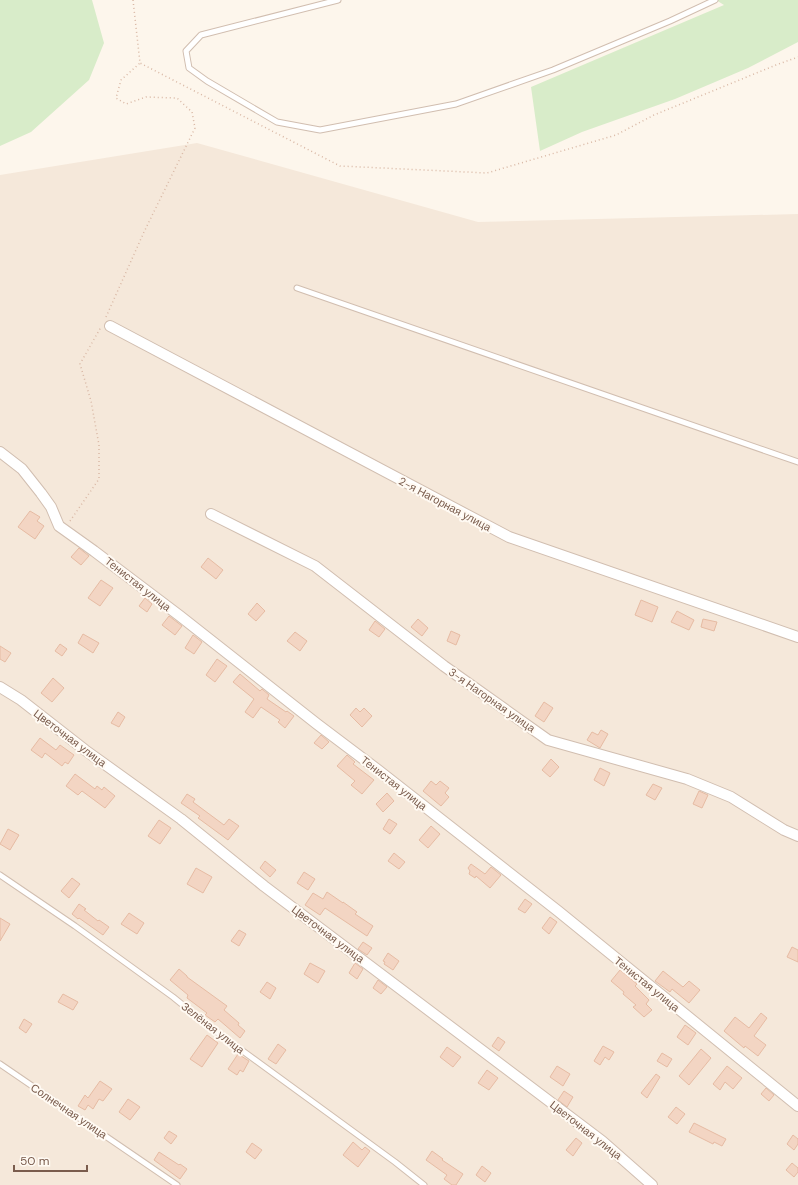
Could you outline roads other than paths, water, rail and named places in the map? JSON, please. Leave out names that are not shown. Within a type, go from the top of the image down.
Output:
[{"type":"street","name":"2-я Нагорная улица","points":[[106,322],[509,538],[798,637]]},
{"type":"street","name":"Тенистая улица","points":[[0,452],[22,469],[51,507],[59,526],[94,550],[552,906],[798,1106]]},
{"type":"street","name":"3-я Нагорная улица","points":[[211,514],[315,566],[444,666],[548,740],[687,779],[731,797],[784,830],[798,836]]},
{"type":"street","name":"Цветочная улица","points":[[0,687],[21,700],[85,750],[181,818],[264,886],[602,1141],[652,1185]]},
{"type":"lane","points":[[338,0],[201,35],[186,50],[189,68],[207,81],[277,122],[320,130],[456,104],[553,70],[670,21],[715,0]]},
{"type":"lane","points":[[297,288],[798,462]]},
{"type":"lane","name":"Зелёная улица","points":[[0,875],[173,996],[210,1027],[395,1162],[424,1185]]},
{"type":"lane","name":"Солнечная улица","points":[[0,1064],[177,1185]]}]
